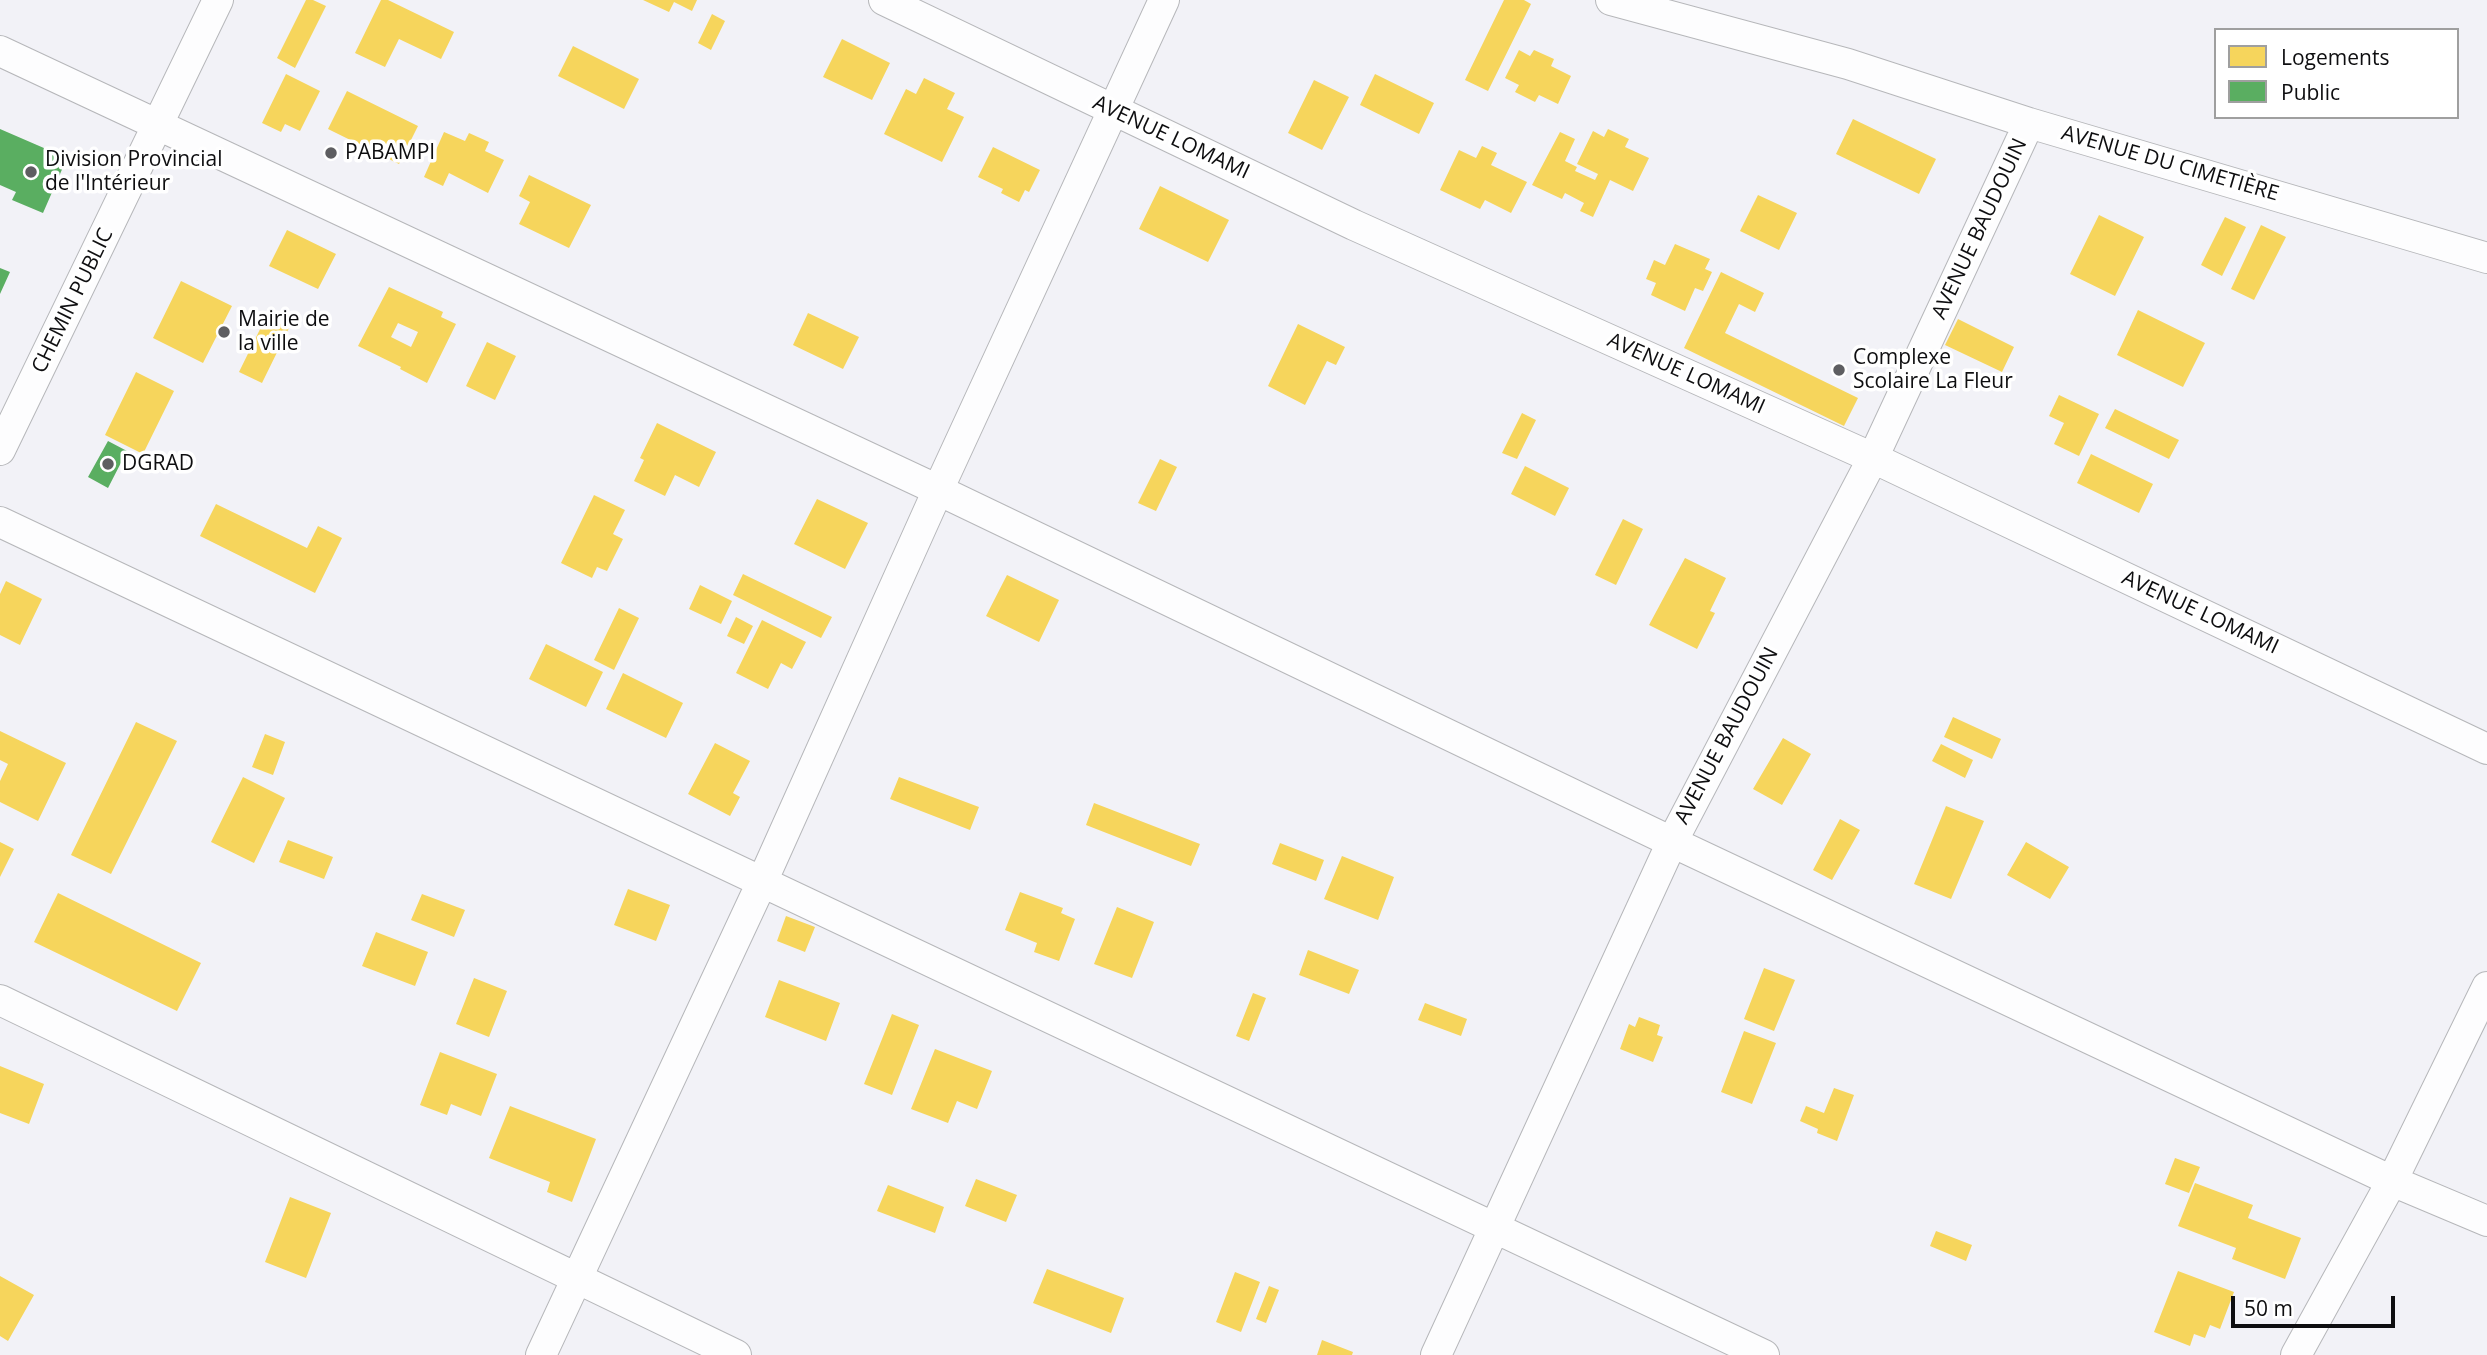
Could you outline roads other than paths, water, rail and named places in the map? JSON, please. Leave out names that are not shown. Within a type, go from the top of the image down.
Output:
[{"type":"street","name":"CHEMIN PUBLIC","points":[[0,450],[218,0]]},
{"type":"street","name":"AVENUE LOMAMI","points":[[884,0],[1354,225],[1873,458],[2487,749]]},
{"type":"street","points":[[541,1355],[762,882],[938,490],[1164,0]]},
{"type":"street","name":"AVENUE DU CIMETIÈRE","points":[[1611,0],[1847,64],[2029,123],[2487,258]]},
{"type":"street","points":[[0,51],[938,490],[1672,842],[2392,1181],[2487,1221]]},
{"type":"street","name":"AVENUE BAUDOUIN","points":[[1436,1355],[1672,842],[1873,458],[2029,123]]},
{"type":"street","points":[[0,522],[1764,1355]]},
{"type":"street","points":[[2296,1355],[2392,1181],[2486,990]]},
{"type":"street","points":[[0,1000],[736,1355]]},
{"type":"place","name":"PABAMPI","points":[[331,153]]},
{"type":"place","name":"Division Provincial de l'Intérieur","points":[[31,172]]},
{"type":"place","name":"Mairie de la ville","points":[[224,332]]},
{"type":"place","name":"Complexe Scolaire La Fleur","points":[[1839,370]]},
{"type":"place","name":"DGRAD","points":[[108,464]]}]
